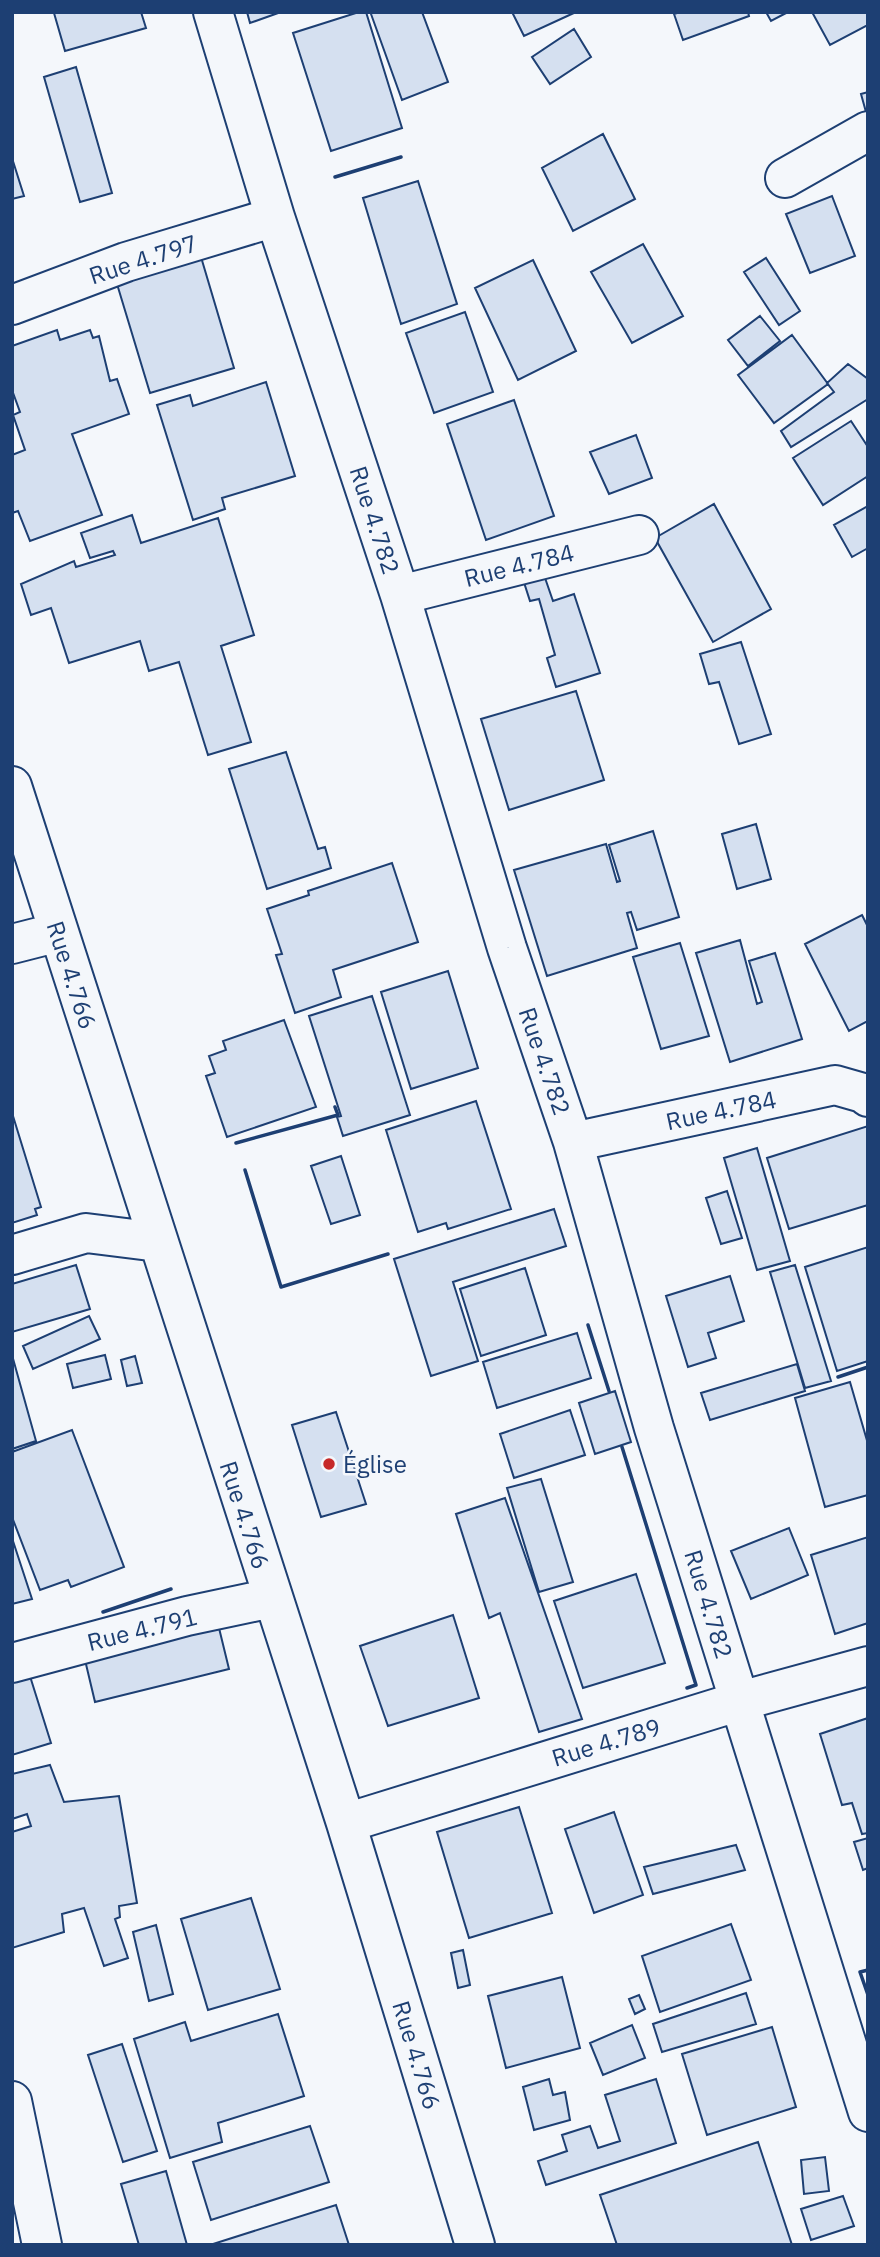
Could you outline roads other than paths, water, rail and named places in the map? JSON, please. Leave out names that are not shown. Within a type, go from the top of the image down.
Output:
[{"type":"street","name":"Rue 4.782","points":[[214,12],[275,217],[400,595],[507,948],[573,1143],[654,1428],[868,2112]]},
{"type":"street","points":[[785,178],[868,131]]},
{"type":"street","name":"Rue 4.797","points":[[12,305],[126,262],[275,217]]},
{"type":"street","name":"Rue 4.784","points":[[400,595],[639,535]]},
{"type":"street","name":"Rue 4.766","points":[[12,786],[346,1823],[475,2245]]},
{"type":"street","points":[[12,944],[58,932]]},
{"type":"street","name":"Rue 4.784","points":[[573,1143],[835,1085],[868,1097]]},
{"type":"street","points":[[12,1255],[86,1233],[158,1242]]},
{"type":"street","name":"Rue 4.791","points":[[12,1663],[187,1616],[272,1598]]},
{"type":"street","name":"Rue 4.789","points":[[346,1823],[740,1701],[868,1666]]},
{"type":"street","points":[[12,2101],[42,2245]]},
{"type":"place","name":"Église","points":[[329,1464]]}]
